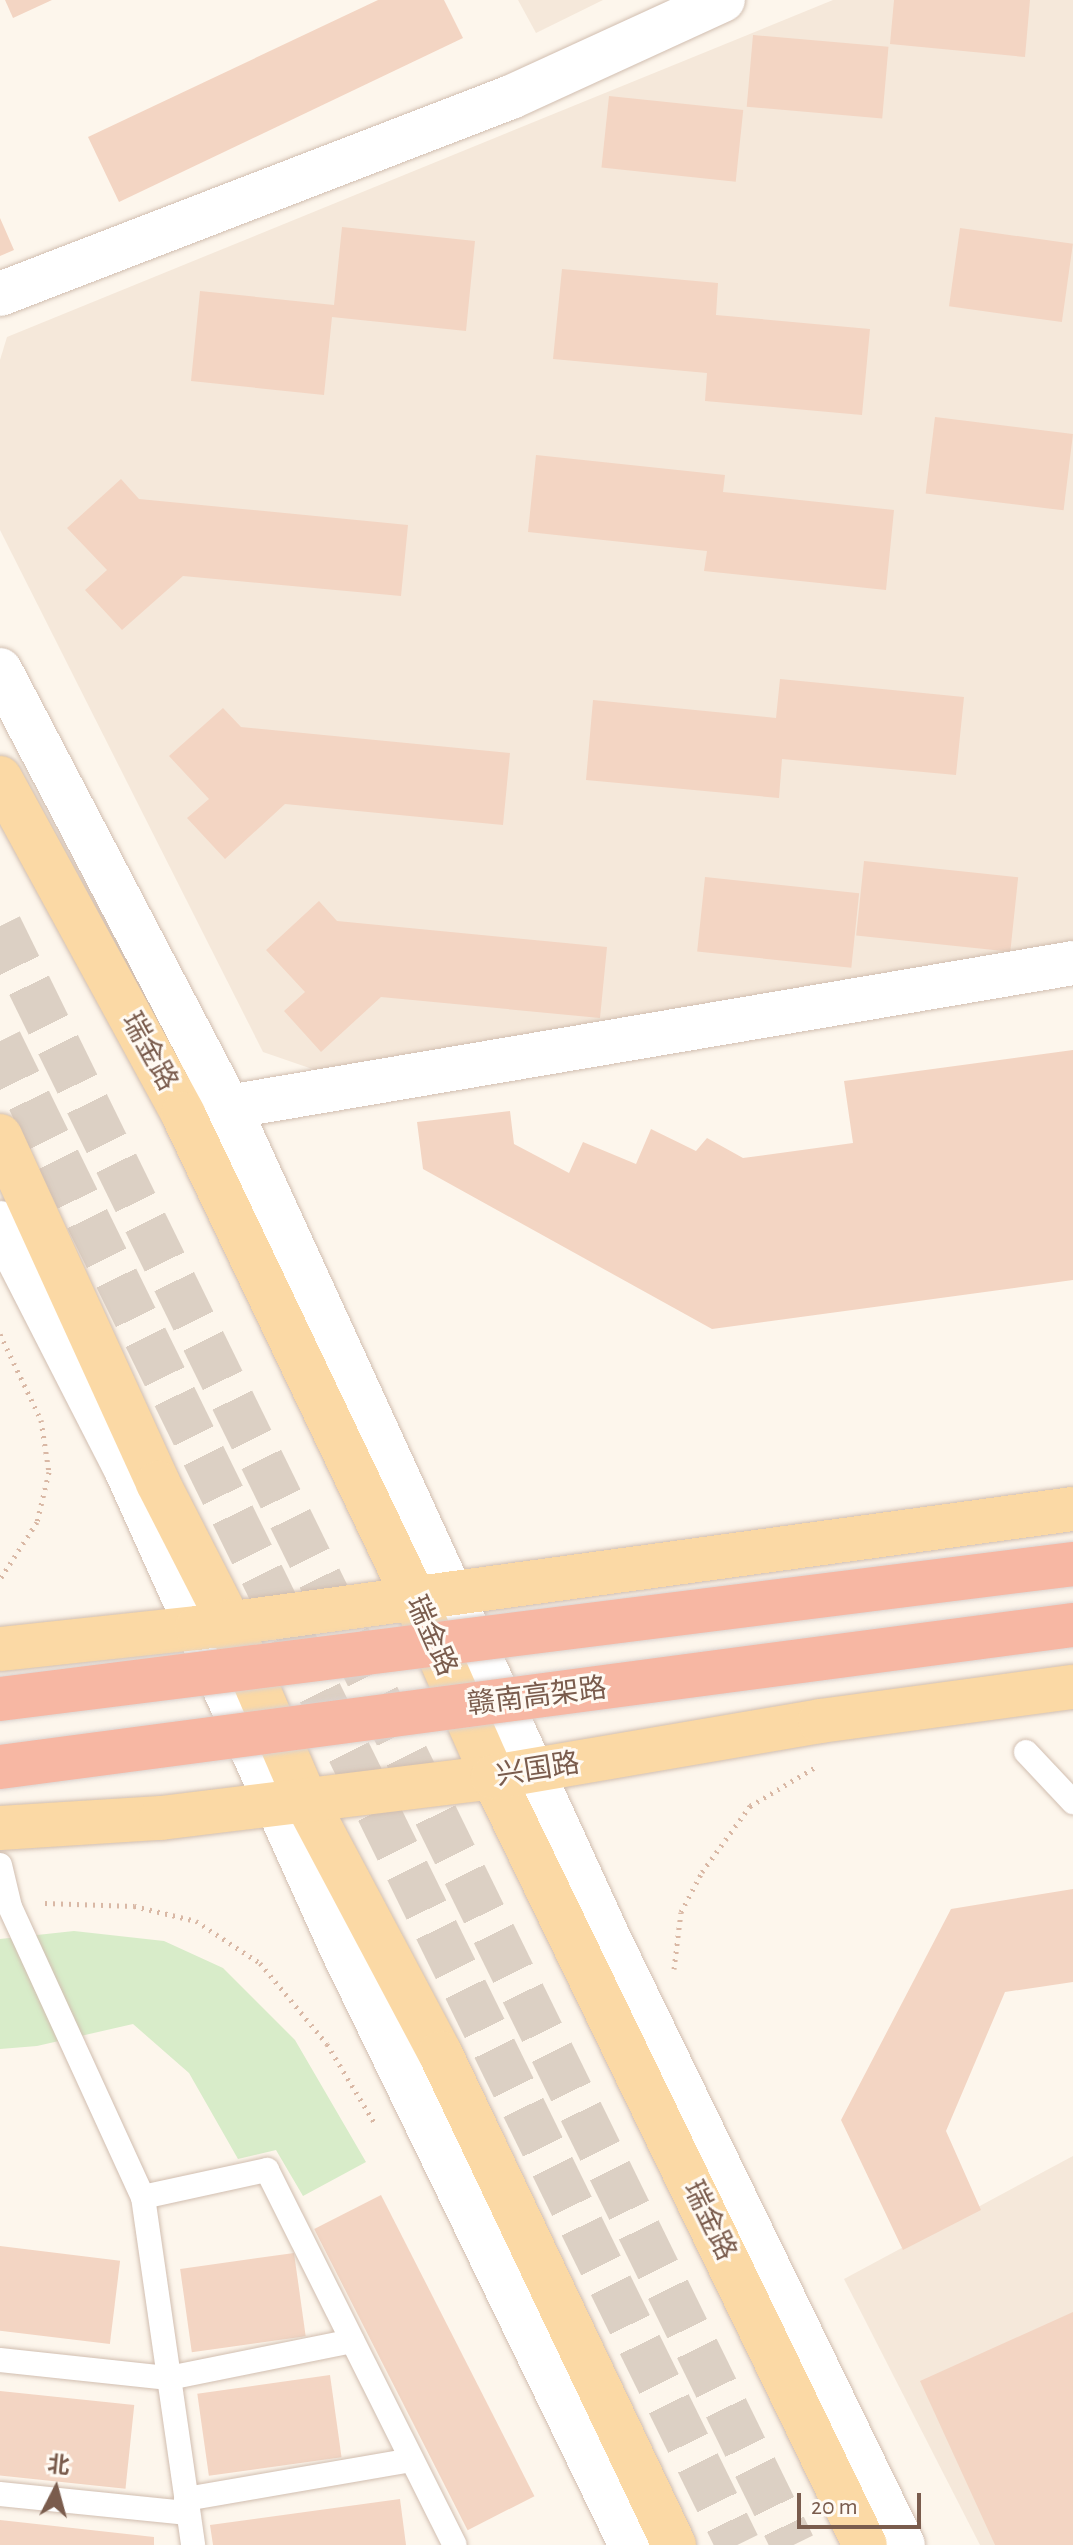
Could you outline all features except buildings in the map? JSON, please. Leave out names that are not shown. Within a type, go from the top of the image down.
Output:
[{"type":"highway","points":[[0,1699],[1073,1564]]},
{"type":"highway","name":"赣南高架路","points":[[0,1767],[1073,1625]]},
{"type":"main road","name":"瑞金路","points":[[0,778],[183,1114],[433,1597],[865,2545]]},
{"type":"main road","points":[[0,1136],[158,1483],[213,1625],[291,1803],[440,2053],[674,2545]]},
{"type":"main road","points":[[722,1559],[1073,1480]]},
{"type":"main road","points":[[0,1649],[433,1597],[1073,1509]]},
{"type":"main road","points":[[984,1699],[1073,1672]]},
{"type":"main road","name":"兴国路","points":[[0,1828],[291,1803],[512,1774],[1073,1687]]},
{"type":"street","points":[[0,294],[511,97],[723,0]]},
{"type":"street","points":[[0,670],[230,1110],[433,1597]]},
{"type":"street","points":[[183,1114],[230,1110],[1073,963]]},
{"type":"street","points":[[0,1223],[125,1467],[213,1625]]},
{"type":"street","points":[[512,1774],[903,2545]]},
{"type":"street","points":[[291,1803],[631,2545]]},
{"type":"lane","points":[[1026,1752],[1073,1802]]},
{"type":"lane","points":[[0,1865],[10,1907],[143,2197],[193,2545]]},
{"type":"lane","points":[[143,2197],[267,2170],[455,2545]]},
{"type":"lane","points":[[0,2360],[169,2378],[352,2341]]},
{"type":"lane","points":[[0,2494],[187,2506],[412,2460]]},
{"type":"path","points":[[0,1334],[41,1420],[49,1472],[37,1522],[0,1579]]},
{"type":"path","points":[[675,1976],[681,1912],[702,1872],[750,1806],[824,1761]]},
{"type":"path","points":[[10,1907],[54,1902],[134,1906],[196,1921],[260,1963],[327,2044],[375,2124]]},
{"type":"shaded area","points":[[518,0],[603,0],[536,33]]},
{"type":"shaded area","points":[[833,0],[1073,0],[1073,949],[321,1072],[263,1052],[0,530],[0,360],[7,337]]},
{"type":"shaded area","points":[[1073,2156],[1073,2545],[980,2545],[844,2279]]},
{"type":"green space","points":[[74,1931],[164,1941],[223,1968],[295,2040],[366,2162],[303,2196],[276,2150],[238,2159],[189,2073],[133,2024],[37,2046],[0,2049],[0,1939]]},
{"type":"tunnel","points":[[0,926],[793,2545]]},
{"type":"tunnel","points":[[0,1041],[738,2545]]}]
